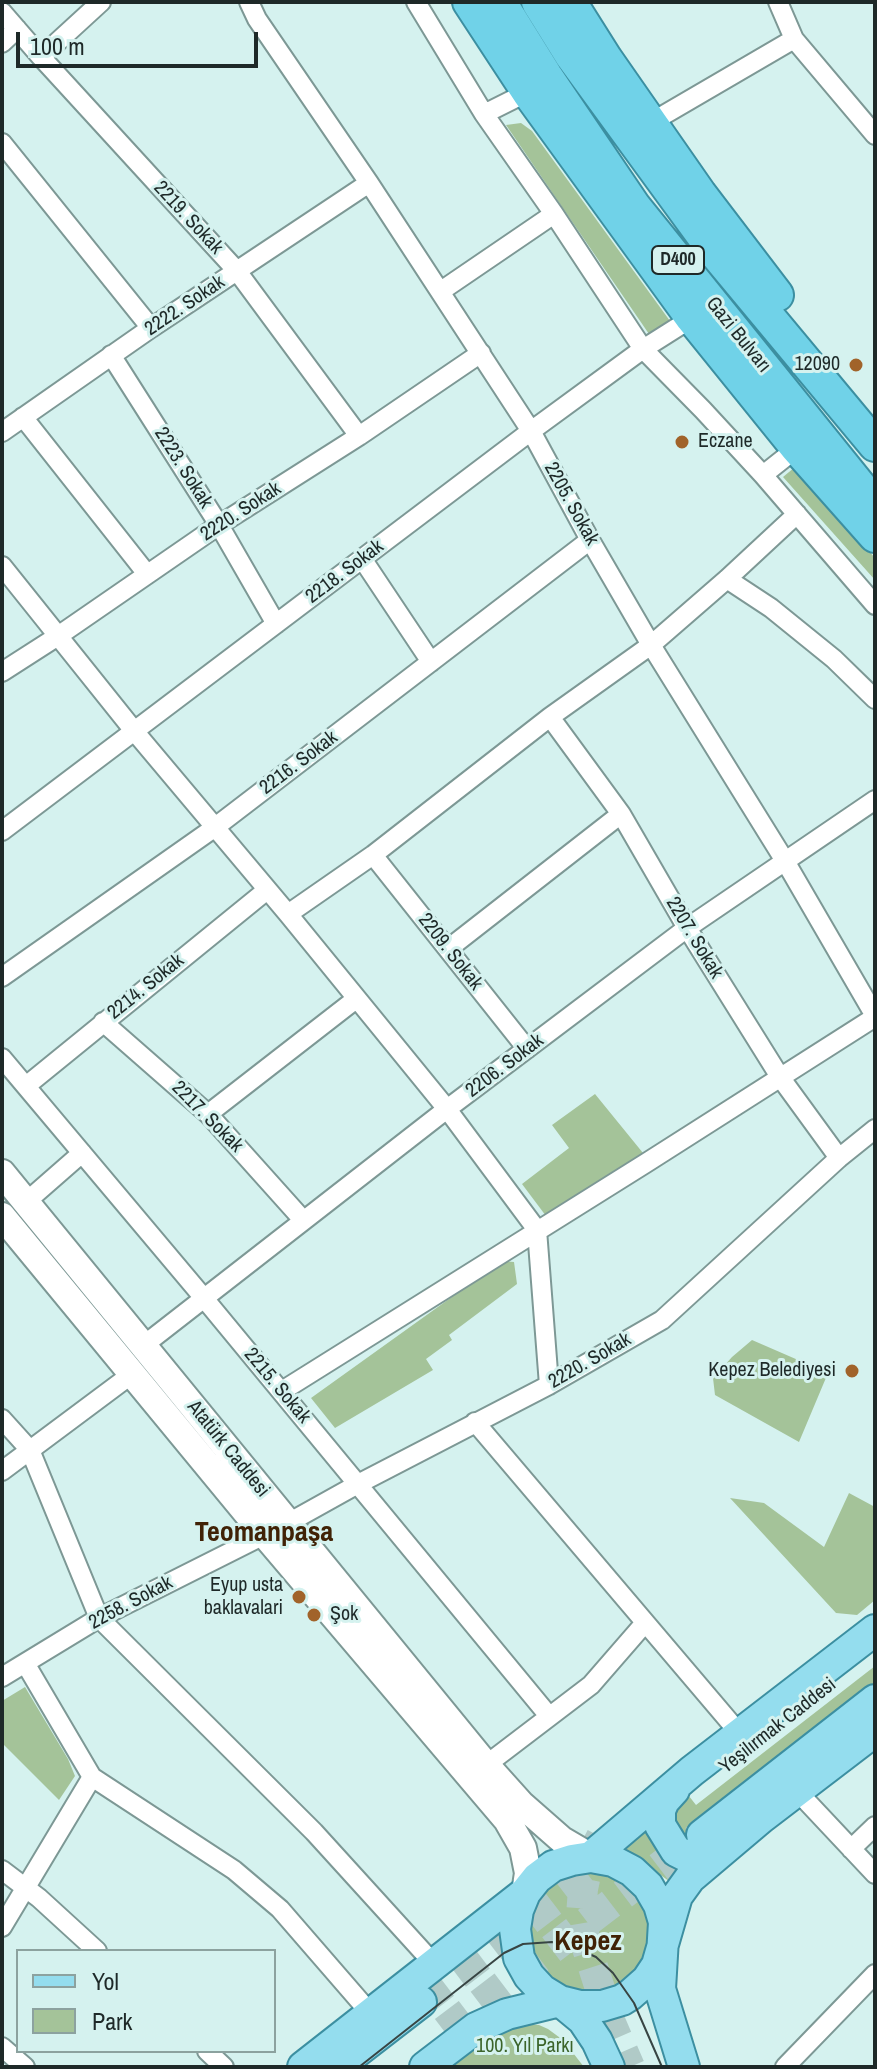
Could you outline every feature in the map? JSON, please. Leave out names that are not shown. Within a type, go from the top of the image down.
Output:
[{"type":"highway","points":[[469,2],[528,92],[692,318],[797,448],[875,536]]},
{"type":"highway","name":"Gazi Bulvarı","points":[[500,2],[634,206],[875,505]]},
{"type":"highway","name":"Gazi Bulvarı","points":[[538,2],[571,55],[717,255],[875,445]]},
{"type":"highway","points":[[570,2],[700,194],[779,298],[875,410]]},
{"type":"main road","name":"Atatürk Caddesi","points":[[2,1173],[486,1765],[521,1804],[562,1840],[591,1857]]},
{"type":"main road","name":"Atatürk Caddesi","points":[[2,1216],[264,1534],[507,1820],[523,1848],[528,1873],[525,1893]]},
{"type":"main road","points":[[591,1857],[692,1771],[875,1630]]},
{"type":"main road","name":"Yeşilırmak Caddesi","points":[[681,1803],[875,1650]]},
{"type":"main road","name":"Yeşilırmak Caddesi","points":[[714,1842],[875,1700]]},
{"type":"main road","points":[[692,1771],[664,1801],[660,1810],[660,1825],[676,1851],[688,1857],[701,1858],[714,1842],[797,1791],[875,1731]]},
{"type":"main road","points":[[425,2067],[476,2028],[507,2014],[560,2001],[580,2006],[602,2006],[630,1995],[647,1980],[657,1965],[677,1896],[714,1842]]},
{"type":"main road","points":[[303,2067],[525,1893],[537,1878],[553,1866],[591,1857],[613,1861],[632,1871],[648,1886],[659,1905],[664,1922],[660,1989],[684,2067]]},
{"type":"main road","points":[[525,1893],[515,1929],[519,1958],[542,1990],[583,2020],[609,2067]]},
{"type":"main road","points":[[337,2067],[421,2002]]},
{"type":"main road","points":[[399,2067],[444,2031]]},
{"type":"street","points":[[41,57],[101,2]]},
{"type":"street","name":"2205. Sokak","points":[[249,2],[257,19],[441,291],[531,431],[651,645],[785,861],[875,1016]]},
{"type":"street","points":[[416,2],[484,114],[643,349],[763,475],[875,605]]},
{"type":"street","points":[[778,2],[794,39],[871,121]]},
{"type":"street","name":"2219. Sokak","points":[[2,12],[237,271],[359,436]]},
{"type":"street","points":[[2,43],[17,29]]},
{"type":"street","points":[[650,123],[794,39]]},
{"type":"street","points":[[484,114],[528,92]]},
{"type":"street","points":[[2,143],[151,328]]},
{"type":"street","name":"2222. Sokak","points":[[2,432],[111,355],[369,183]]},
{"type":"street","points":[[441,291],[554,214]]},
{"type":"street","name":"2218. Sokak","points":[[2,831],[531,431],[643,349],[692,318]]},
{"type":"street","name":"2220. Sokak","points":[[2,672],[481,353]]},
{"type":"street","name":"2223. Sokak","points":[[111,355],[219,525],[276,624]]},
{"type":"street","points":[[23,417],[147,574]]},
{"type":"street","points":[[763,475],[797,448]]},
{"type":"street","points":[[288,914],[373,855],[550,717],[651,645],[797,514]]},
{"type":"street","name":"2216. Sokak","points":[[2,977],[214,828],[590,540]]},
{"type":"street","points":[[363,560],[431,662]]},
{"type":"street","points":[[2,566],[447,1109],[537,1230],[549,1385]]},
{"type":"street","points":[[727,579],[771,608],[834,659],[875,699]]},
{"type":"street","name":"2207. Sokak","points":[[550,717],[621,814],[687,928],[780,1077],[839,1158]]},
{"type":"street","name":"2206. Sokak","points":[[144,1345],[447,1109],[687,928],[785,861],[873,808]]},
{"type":"street","points":[[448,949],[621,814]]},
{"type":"street","name":"2209. Sokak","points":[[373,855],[527,1049]]},
{"type":"street","name":"2214. Sokak","points":[[26,1086],[267,890]]},
{"type":"street","points":[[208,1114],[356,999]]},
{"type":"street","points":[[282,1391],[875,1016]]},
{"type":"street","name":"2217. Sokak","points":[[103,1022],[208,1114],[303,1220]]},
{"type":"street","name":"2215. Sokak","points":[[2,1058],[282,1391],[549,1716]]},
{"type":"street","name":"2220. Sokak","points":[[264,1534],[549,1385],[662,1320],[839,1158],[875,1129]]},
{"type":"street","points":[[26,1202],[82,1153]]},
{"type":"street","points":[[2,1471],[132,1374]]},
{"type":"street","points":[[2,1419],[30,1450],[99,1618],[314,1832],[434,1964]]},
{"type":"street","points":[[475,1422],[740,1734]]},
{"type":"street","name":"2258. Sokak","points":[[2,1677],[99,1618],[264,1534]]},
{"type":"street","points":[[486,1765],[591,1685],[644,1624]]},
{"type":"street","points":[[25,1663],[92,1777],[234,1870],[280,1909],[371,2014]]},
{"type":"street","points":[[2,1927],[92,1777]]},
{"type":"street","points":[[797,1791],[875,1874]]},
{"type":"street","points":[[851,1849],[875,1826]]},
{"type":"street","points":[[2,1870],[27,1888],[95,1949]]},
{"type":"street","points":[[785,2067],[875,1974]]},
{"type":"street","points":[[2,2047],[25,2067]]},
{"type":"street","points":[[209,2053],[224,2067]]},
{"type":"green space","points":[[521,123],[532,131],[670,321],[649,334],[506,125]]},
{"type":"green space","points":[[795,467],[875,558],[875,580],[783,477]]},
{"type":"green space","points":[[595,1094],[643,1153],[546,1216],[522,1184],[569,1148],[552,1125]]},
{"type":"green space","points":[[502,1261],[514,1262],[517,1284],[449,1335],[452,1340],[426,1359],[433,1370],[335,1428],[311,1398]]},
{"type":"green space","points":[[752,1340],[828,1373],[799,1442],[715,1395],[713,1378]]},
{"type":"green space","points":[[849,1493],[875,1507],[875,1600],[857,1615],[836,1613],[730,1498],[764,1503],[824,1547]]},
{"type":"green space","points":[[875,1666],[875,1697],[711,1847],[675,1838],[672,1803],[685,1791],[696,1805]]},
{"type":"green space","points":[[25,1687],[75,1776],[59,1800],[2,1743],[2,1701]]},
{"type":"green space","points":[[651,1816],[683,1864],[673,1884],[616,1843]]},
{"type":"green space","points":[[589,1871],[612,1875],[632,1888],[645,1908],[649,1931],[645,1954],[632,1974],[612,1987],[589,1991],[566,1987],[546,1974],[533,1954],[529,1931],[533,1908],[546,1888],[566,1875]]},
{"type":"green space","name":"100. Yıl Parkı","points":[[529,2024],[548,2029],[563,2040],[584,2067],[445,2067],[474,2045],[516,2026]]},
{"type":"tunnel","points":[[601,1837],[589,1860],[581,1916],[586,1945],[611,2023],[630,2067]]},
{"type":"tunnel","points":[[444,2031],[697,1838]]},
{"type":"tunnel","points":[[421,2002],[594,1870]]},
{"type":"tram line","points":[[359,2067],[504,1953],[523,1944],[552,1942],[569,1945],[596,1957],[613,1973],[634,2003],[662,2067]]},
{"type":"place","name":"12090","points":[[856,365]]},
{"type":"place","name":"Eczane","points":[[682,442]]},
{"type":"place","name":"Kepez Belediyesi","points":[[852,1371]]},
{"type":"place","name":"Eyup usta baklavalari","points":[[299,1597]]},
{"type":"place","name":"Şok","points":[[314,1615]]},
{"type":"district","name":"Teomanpaşa","points":[[264,1533]]},
{"type":"district","name":"Kepez","points":[[588,1942]]}]
